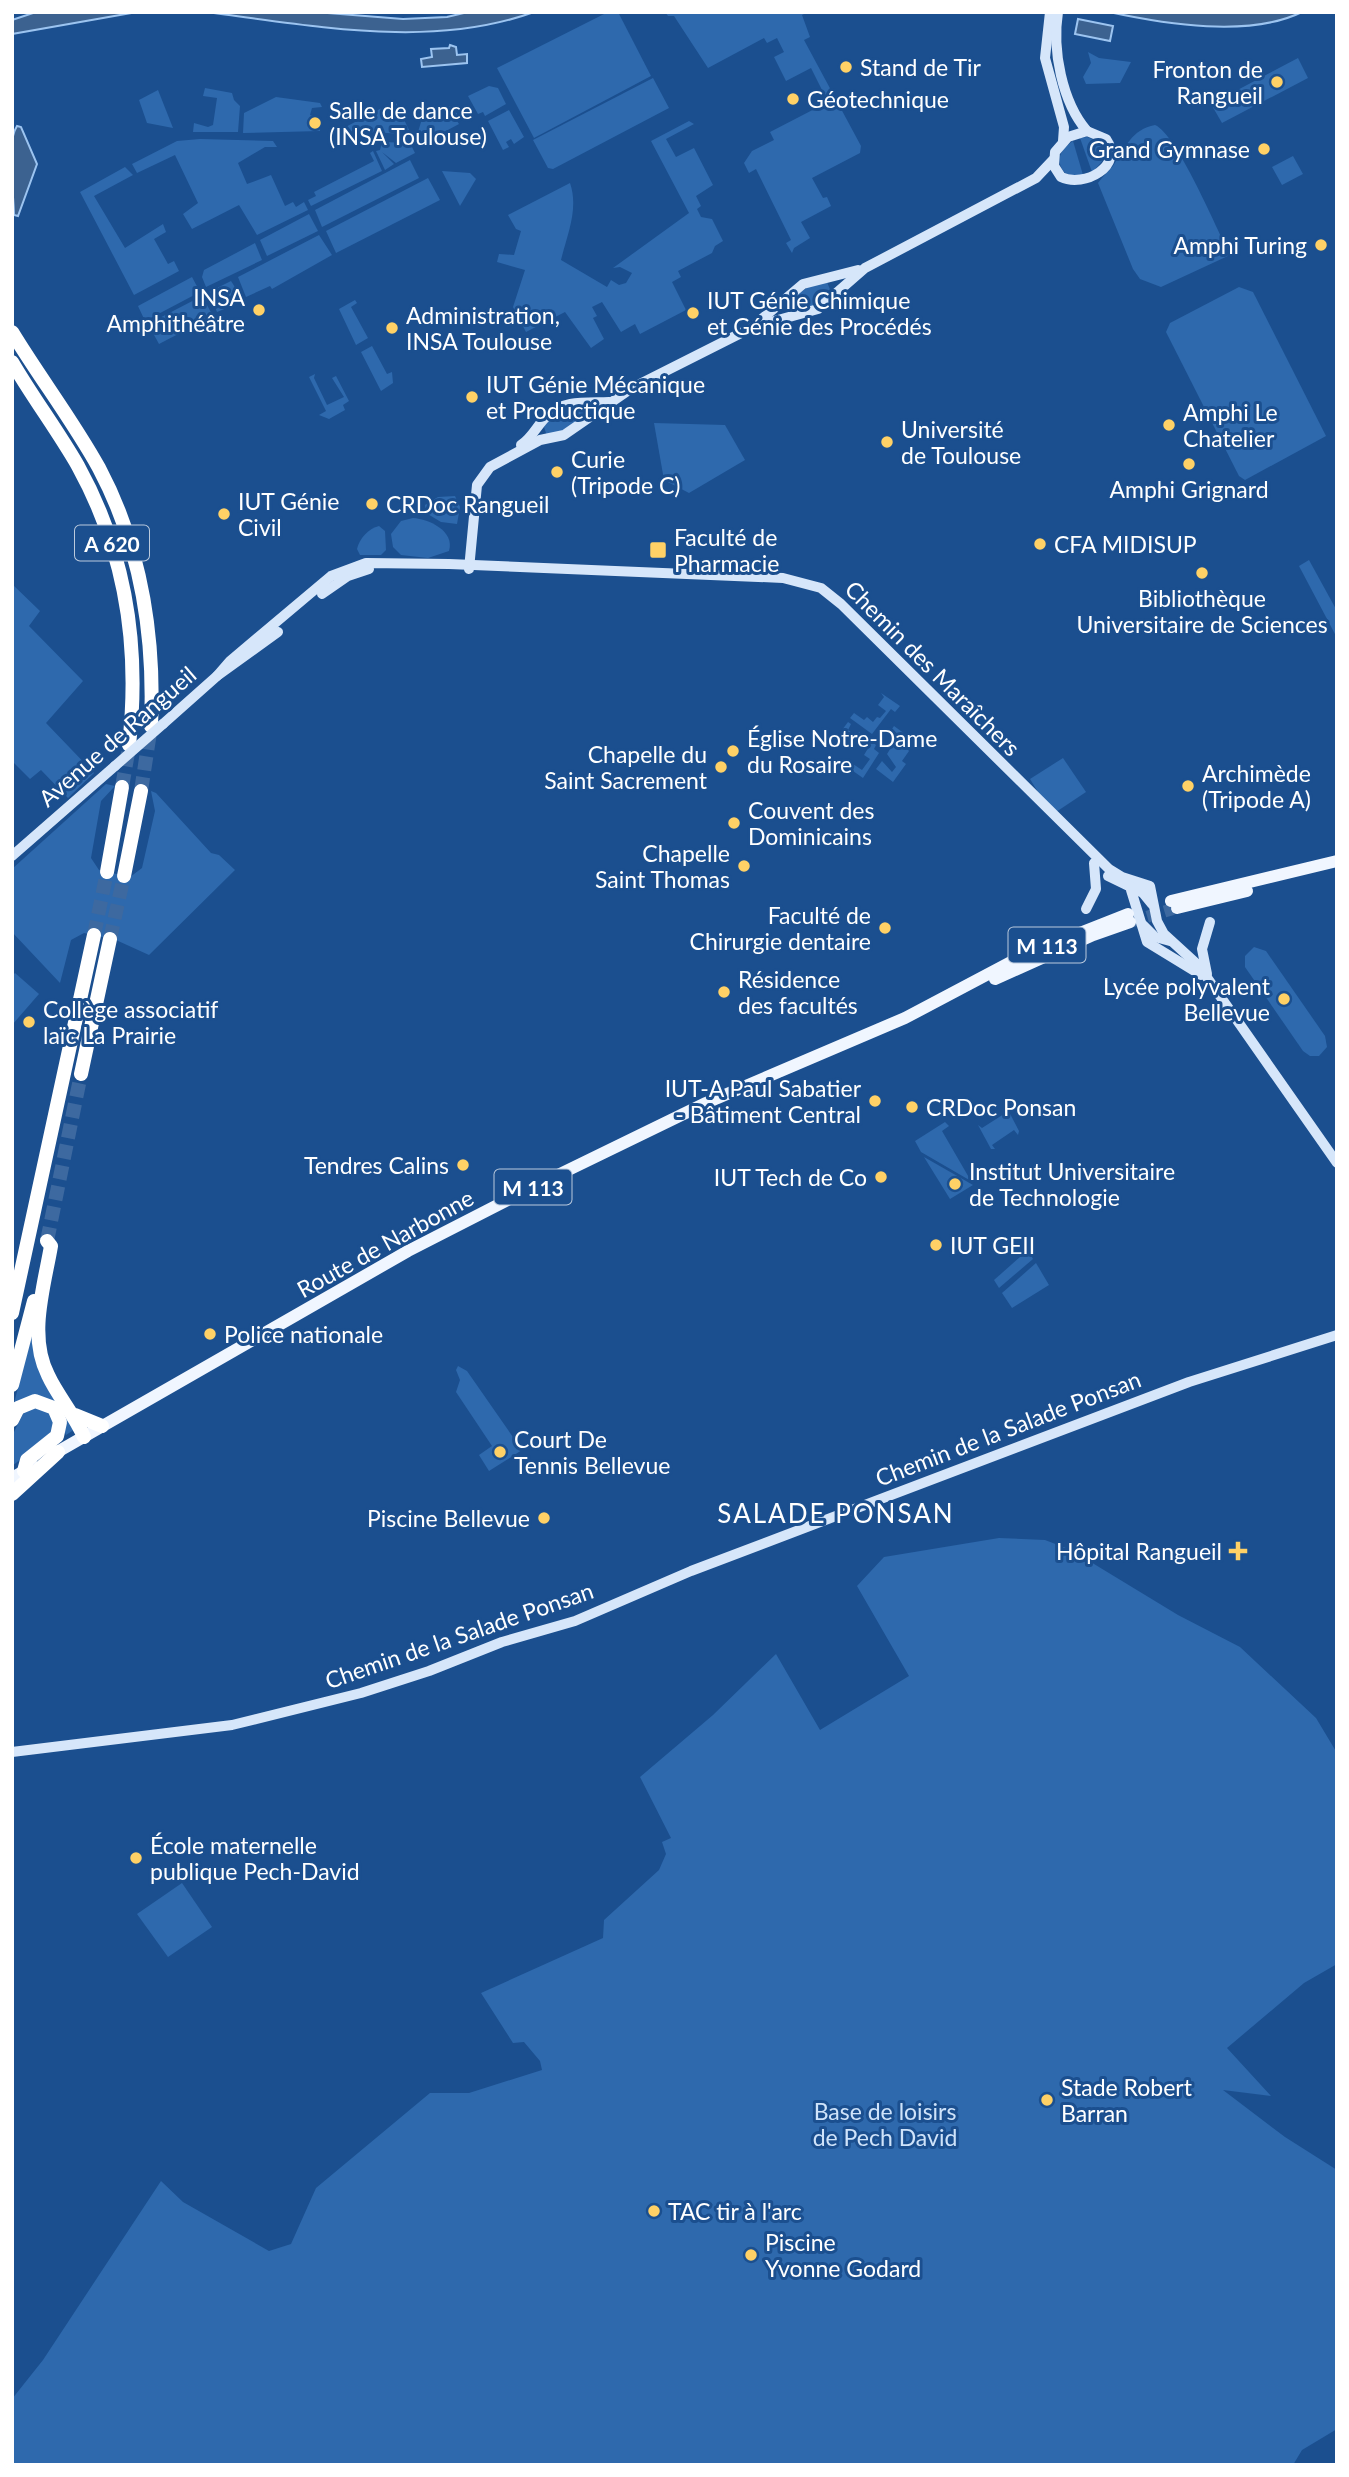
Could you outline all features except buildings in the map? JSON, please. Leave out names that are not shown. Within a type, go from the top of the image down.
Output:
[{"type":"highway","points":[[12,320],[29,359]]},
{"type":"highway","name":"A 620","points":[[12,332],[99,467],[132,546],[149,622],[157,725]]},
{"type":"highway","name":"A 620","points":[[12,362],[79,469],[111,542],[127,601],[132,643],[134,699],[129,746]]},
{"type":"highway","points":[[107,872],[122,787]]},
{"type":"highway","points":[[124,876],[141,790]]},
{"type":"highway","points":[[12,1313],[94,936]]},
{"type":"highway","points":[[81,1074],[110,939]]},
{"type":"highway","points":[[12,1274],[40,1156],[49,1149]]},
{"type":"highway","points":[[12,1385],[47,1241],[51,1245],[38,1328],[40,1350],[46,1372],[84,1437]]},
{"type":"highway","points":[[12,1420],[18,1408],[35,1401],[54,1408],[60,1422],[57,1437],[27,1460],[18,1475]]},
{"type":"highway","points":[[69,1410],[83,1421],[102,1426]]},
{"type":"highway","points":[[12,1494],[58,1452]]},
{"type":"main road","points":[[1337,860],[1172,905],[1337,868]]},
{"type":"main road","name":"Route de Narbonne","points":[[18,1475],[454,1227],[691,1109],[905,1018],[922,1014],[1093,935],[1134,920]]},
{"type":"street","points":[[1054,14],[1060,68],[1076,115],[1087,131]]},
{"type":"street","points":[[753,327],[803,284],[865,268],[1036,178],[1053,160],[1063,141],[1064,127],[1045,58],[1054,14]]},
{"type":"street","points":[[1036,178],[1061,177],[1085,181],[1105,166],[1111,151],[1101,135],[1087,131],[1074,133],[1063,141]]},
{"type":"street","points":[[1053,160],[1061,177]]},
{"type":"street","points":[[468,567],[475,495],[482,474],[523,449],[545,439],[564,435],[610,402],[753,327],[818,309],[865,268]]},
{"type":"street","points":[[827,279],[834,286],[834,296]]},
{"type":"street","points":[[786,297],[786,308],[793,315]]},
{"type":"street","points":[[468,567],[470,495],[477,472],[526,441],[546,416],[569,403],[610,402]]},
{"type":"street","points":[[587,404],[592,409],[591,418]]},
{"type":"street","points":[[540,424],[540,434],[545,439]]},
{"type":"street","name":"Chemin des Maraîchers","points":[[339,576],[383,568],[468,567],[783,578],[821,588],[911,673],[1047,811],[1119,876],[1150,886],[1152,904]]},
{"type":"street","name":"Chemin des Maraîchers","points":[[468,567],[781,584],[811,590],[837,609],[1094,863],[1116,883],[1143,893],[1152,904]]},
{"type":"street","name":"Avenue de Rangueil","points":[[12,856],[115,766],[157,725],[218,676],[256,651],[339,576]]},
{"type":"street","points":[[1086,909],[1096,889],[1094,863]]},
{"type":"street","points":[[1131,890],[1134,920],[1144,939],[1208,981]]},
{"type":"street","points":[[1152,904],[1164,934],[1199,966],[1337,1163]]},
{"type":"street","points":[[1134,920],[1155,937],[1173,941]]},
{"type":"street","points":[[1208,981],[1202,949],[1210,922]]},
{"type":"street","name":"Chemin de la Salade Ponsan","points":[[12,1752],[232,1725],[361,1693],[429,1671],[502,1642],[575,1621],[691,1571],[1189,1382],[1337,1335]]},
{"type":"green space","points":[[608,12],[618,12],[651,76],[534,138],[497,68]]},
{"type":"green space","points":[[665,12],[808,12],[802,15],[810,37],[804,40],[861,146],[860,153],[812,178],[823,198],[827,197],[831,206],[801,222],[810,238],[794,248],[792,253],[786,243],[791,240],[756,169],[749,173],[744,163],[752,151],[774,140],[770,132],[828,102],[811,68],[786,81],[774,57],[784,52],[777,38],[767,43],[764,38],[708,68],[674,16],[668,16]]},
{"type":"green space","points":[[1088,52],[1099,58],[1131,62],[1120,83],[1086,84],[1083,77],[1091,63]]},
{"type":"green space","name":"Fronton de Rangueil","points":[[1298,58],[1308,78],[1222,123],[1211,104]]},
{"type":"green space","points":[[653,78],[669,108],[553,169],[548,168],[533,140]]},
{"type":"green space","points":[[489,86],[498,88],[506,104],[485,116],[483,112],[478,114],[468,96]]},
{"type":"green space","points":[[205,88],[232,93],[240,106],[238,132],[193,132],[194,123],[208,127],[213,125],[217,98],[203,96]]},
{"type":"green space","points":[[158,90],[173,128],[147,123],[139,100]]},
{"type":"green space","points":[[276,97],[320,103],[322,107],[312,108],[310,115],[321,118],[320,131],[243,133],[244,113]]},
{"type":"green space","points":[[395,101],[411,134],[338,131]]},
{"type":"green space","points":[[450,106],[459,116],[455,118],[459,124],[433,138],[431,133],[422,138],[418,132],[421,122]]},
{"type":"green space","points":[[509,110],[524,137],[514,144],[511,139],[506,142],[509,147],[503,150],[488,121]]},
{"type":"green space","points":[[689,121],[694,124],[666,139],[676,157],[694,148],[713,185],[696,196],[701,206],[697,209],[701,217],[712,219],[723,241],[715,246],[712,253],[678,271],[681,277],[672,282],[686,310],[640,334],[635,324],[621,332],[602,302],[592,307],[597,316],[593,318],[604,339],[591,348],[565,312],[526,332],[513,307],[525,270],[497,262],[499,254],[514,255],[521,231],[516,229],[508,215],[570,183],[573,212],[561,260],[607,287],[611,280],[619,285],[626,283],[632,273],[620,267],[613,268],[689,213],[651,141]]},
{"type":"green space","points":[[1155,125],[1164,132],[1185,163],[1230,255],[1161,287],[1140,279],[1133,269],[1098,183],[1135,135]]},
{"type":"green space","points":[[1087,137],[1101,144],[1106,152],[1092,172],[1080,138]]},
{"type":"green space","points":[[177,141],[273,141],[277,147],[265,147],[238,163],[247,184],[271,175],[285,206],[293,202],[296,207],[304,202],[308,210],[257,235],[239,205],[192,229],[183,214],[198,203],[175,155],[137,173],[132,164]]},
{"type":"green space","points":[[1073,141],[1083,175],[1077,177],[1065,173],[1060,164],[1062,151]]},
{"type":"green space","points":[[382,142],[410,143],[415,153],[396,163],[382,152],[394,164],[385,170],[376,151],[380,150]]},
{"type":"green space","points":[[373,151],[382,171],[311,206],[308,200],[316,196],[314,192],[374,161],[370,153]]},
{"type":"green space","points":[[1293,156],[1303,174],[1282,185],[1272,167]]},
{"type":"green space","points":[[410,160],[419,178],[322,227],[315,210]]},
{"type":"green space","points":[[125,167],[133,175],[94,196],[125,248],[163,224],[166,232],[154,239],[168,264],[174,261],[179,271],[134,295],[80,192]]},
{"type":"green space","points":[[442,171],[470,173],[476,179],[460,206]]},
{"type":"green space","points":[[428,178],[440,200],[336,253],[326,231]]},
{"type":"green space","points":[[309,214],[318,231],[267,256],[260,240]]},
{"type":"green space","points":[[319,235],[332,255],[272,289],[270,286],[246,297],[238,277]]},
{"type":"green space","points":[[255,243],[262,260],[206,287],[202,277],[204,270]]},
{"type":"green space","points":[[192,277],[200,292],[145,321],[138,306]]},
{"type":"green space","points":[[231,281],[242,298],[241,302],[217,312],[209,292]]},
{"type":"green space","points":[[827,282],[831,292],[817,305],[794,312],[790,309],[790,300],[808,287]]},
{"type":"green space","points":[[1239,287],[1253,292],[1326,436],[1245,480],[1239,476],[1166,332],[1170,323]]},
{"type":"green space","points":[[202,296],[213,316],[159,344],[148,324]]},
{"type":"green space","points":[[355,300],[357,303],[351,307],[368,338],[356,345],[339,309]]},
{"type":"green space","points":[[372,346],[387,374],[392,372],[393,383],[381,391],[361,352]]},
{"type":"green space","points":[[315,374],[314,378],[327,405],[344,397],[332,378],[336,376],[349,401],[343,405],[345,410],[329,419],[319,415],[326,411],[309,377]]},
{"type":"green space","points":[[585,406],[589,414],[575,426],[547,436],[544,427],[552,418],[562,412]]},
{"type":"green space","points":[[654,423],[725,425],[745,460],[689,493],[664,480]]},
{"type":"green space","points":[[455,496],[460,507],[457,524],[441,522],[426,513],[425,505],[438,497]]},
{"type":"green space","points":[[413,518],[439,527],[448,538],[449,551],[428,558],[401,555],[393,547],[391,534],[401,521]]},
{"type":"green space","points":[[379,526],[385,531],[386,550],[381,555],[360,555],[357,549],[362,538]]},
{"type":"green space","points":[[1309,560],[1337,611],[1336,636],[1299,566]]},
{"type":"green space","points":[[12,584],[40,611],[29,626],[83,681],[46,723],[94,773],[68,798],[41,770],[30,779],[12,761]]},
{"type":"green space","points":[[881,693],[900,706],[895,712],[891,709],[872,734],[850,718],[854,713],[873,722],[877,717],[880,718],[886,711],[878,705],[884,697]]},
{"type":"green space","points":[[848,722],[851,724],[848,730],[856,736],[859,732],[876,745],[874,749],[879,753],[863,778],[853,771],[850,775],[846,772],[853,764],[862,770],[870,759],[864,755],[870,745],[860,738],[857,742],[842,730]]},
{"type":"green space","points":[[894,726],[905,734],[900,740],[909,751],[902,761],[906,764],[893,782],[876,769],[882,761],[892,772],[896,767],[887,754],[899,735],[892,729]]},
{"type":"green space","points":[[1063,758],[1086,792],[1056,812],[1041,797],[1030,779]]},
{"type":"green space","points":[[106,784],[115,786],[101,801],[91,858],[99,870],[130,877],[142,868],[155,811],[151,791],[156,793],[211,853],[219,855],[235,870],[149,955],[116,940],[84,933],[71,940],[60,983],[12,932],[12,869]]},
{"type":"green space","points":[[1254,947],[1266,951],[1325,1036],[1327,1047],[1319,1056],[1310,1056],[1303,1051],[1245,967],[1245,956]]},
{"type":"green space","points":[[15,973],[39,994],[12,1025],[12,976]]},
{"type":"green space","points":[[1002,1109],[1008,1110],[1019,1131],[1018,1135],[1014,1130],[992,1145],[995,1149],[991,1149],[978,1125],[982,1128],[1004,1114]]},
{"type":"green space","points":[[945,1122],[949,1126],[942,1131],[971,1181],[921,1152],[915,1141]]},
{"type":"green space","points":[[924,1157],[973,1185],[950,1199]]},
{"type":"green space","points":[[1028,1250],[1033,1259],[999,1288],[994,1280]]},
{"type":"green space","points":[[1036,1263],[1049,1285],[1012,1308],[1002,1293]]},
{"type":"green space","points":[[33,1330],[75,1429],[66,1435],[55,1406],[12,1411]]},
{"type":"green space","points":[[458,1366],[467,1371],[522,1450],[489,1471],[479,1455],[492,1446],[456,1392],[460,1380],[456,1370]]},
{"type":"green space","points":[[34,1407],[47,1410],[55,1421],[54,1434],[12,1466],[12,1436],[24,1412]]},
{"type":"green space","name":"Base de loisirs de Pech David","points":[[999,1538],[1045,1540],[1071,1550],[1178,1615],[1240,1647],[1316,1718],[1337,1753],[1337,1964],[1304,1983],[1227,2048],[1271,2096],[1223,2090],[1285,2137],[1337,2170],[1337,2429],[1302,2450],[1293,2465],[12,2465],[12,2399],[43,2360],[161,2181],[183,2202],[269,2251],[291,2244],[316,2188],[430,2093],[469,2093],[542,2070],[540,2061],[524,2042],[513,2043],[481,1993],[603,1938],[604,1920],[659,1870],[666,1854],[662,1842],[671,1838],[640,1777],[713,1715],[776,1654],[820,1730],[909,1676],[857,1586],[884,1557]]},
{"type":"green space","points":[[182,1883],[212,1927],[168,1957],[137,1914]]},
{"type":"shaded area","points":[[36,12],[137,12],[12,34],[12,20]]},
{"type":"shaded area","points":[[205,12],[315,12],[403,19],[447,17],[468,12],[534,12],[454,30],[412,32],[329,28]]},
{"type":"shaded area","points":[[1109,12],[1302,12],[1281,20],[1232,27],[1155,21]]},
{"type":"shaded area","points":[[1078,19],[1113,26],[1110,41],[1075,34]]},
{"type":"shaded area","points":[[450,45],[456,47],[457,55],[467,54],[467,63],[422,67],[421,59],[432,57],[431,49],[449,48]]},
{"type":"shaded area","points":[[17,126],[21,127],[37,164],[18,216],[14,215],[11,156],[13,134]]},
{"type":"tunnel","points":[[141,791],[151,726]]},
{"type":"tunnel","points":[[122,787],[129,747]]},
{"type":"tunnel","points":[[94,935],[107,872]]},
{"type":"tunnel","points":[[110,939],[124,876]]},
{"type":"tunnel","points":[[1130,922],[1173,909]]},
{"type":"tunnel","points":[[47,1241],[81,1074]]},
{"type":"place","name":"Stand de Tir","points":[[846,67]]},
{"type":"place","name":"Fronton de Rangueil","points":[[1277,82]]},
{"type":"place","name":"Géotechnique","points":[[793,99]]},
{"type":"place","name":"Salle de dance (INSA Toulouse)","points":[[315,123]]},
{"type":"place","name":"Grand Gymnase","points":[[1264,149]]},
{"type":"place","name":"Amphi Turing","points":[[1321,245]]},
{"type":"place","name":"INSA Amphithéâtre","points":[[259,310]]},
{"type":"place","name":"IUT Génie Chimique et Génie des Procédés","points":[[693,313]]},
{"type":"place","name":"Administration, INSA Toulouse","points":[[392,328]]},
{"type":"place","name":"IUT Génie Mécanique et Productique","points":[[472,397]]},
{"type":"place","name":"Amphi Le Chatelier","points":[[1169,425]]},
{"type":"place","name":"Université de Toulouse","points":[[887,442]]},
{"type":"place","name":"Amphi Grignard","points":[[1189,464]]},
{"type":"place","name":"Curie (Tripode C)","points":[[557,472]]},
{"type":"place","name":"CRDoc Rangueil","points":[[372,504]]},
{"type":"place","name":"IUT Génie Civil","points":[[224,514]]},
{"type":"place","name":"CFA MIDISUP","points":[[1040,544]]},
{"type":"place","name":"Faculté de Pharmacie","points":[[658,550]]},
{"type":"place","name":"Bibliothèque Universitaire de Sciences","points":[[1202,573]]},
{"type":"place","name":"Église Notre-Dame du Rosaire","points":[[733,751]]},
{"type":"place","name":"Chapelle du Saint Sacrement","points":[[721,767]]},
{"type":"place","name":"Archimède (Tripode A)","points":[[1188,786]]},
{"type":"place","name":"Couvent des Dominicains","points":[[734,823]]},
{"type":"place","name":"Chapelle Saint Thomas","points":[[744,866]]},
{"type":"place","name":"Faculté de Chirurgie dentaire","points":[[885,928]]},
{"type":"place","name":"Résidence des facultés","points":[[724,992]]},
{"type":"place","name":"Lycée polyvalent Bellevue","points":[[1284,999]]},
{"type":"place","name":"Collège associatif laïc La Prairie","points":[[29,1022]]},
{"type":"place","name":"IUT-A Paul Sabatier - Bâtiment Central","points":[[875,1101]]},
{"type":"place","name":"CRDoc Ponsan","points":[[912,1107]]},
{"type":"place","name":"Tendres Calins","points":[[463,1165]]},
{"type":"place","name":"IUT Tech de Co","points":[[881,1177]]},
{"type":"place","name":"Institut Universitaire de Technologie","points":[[955,1184]]},
{"type":"place","name":"IUT GEII","points":[[936,1245]]},
{"type":"place","name":"Police nationale","points":[[210,1334]]},
{"type":"place","name":"Court De Tennis Bellevue","points":[[500,1452]]},
{"type":"place","name":"Piscine Bellevue","points":[[544,1518]]},
{"type":"place","name":"Hôpital Rangueil","points":[[1238,1551]]},
{"type":"place","name":"École maternelle publique Pech-David","points":[[136,1858]]},
{"type":"place","name":"Stade Robert Barran","points":[[1047,2100]]},
{"type":"place","name":"TAC tir à l'arc","points":[[654,2211]]},
{"type":"place","name":"Piscine Yvonne Godard","points":[[751,2255]]},
{"type":"district","name":"SALADE PONSAN","points":[[836,1513]]}]
